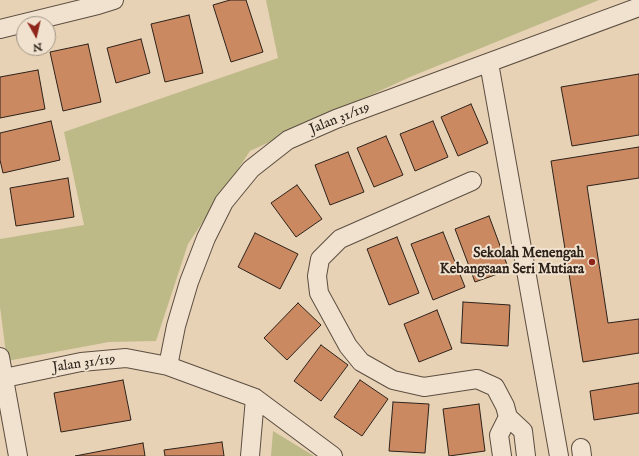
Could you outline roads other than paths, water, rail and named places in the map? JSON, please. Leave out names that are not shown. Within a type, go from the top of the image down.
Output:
[{"type":"street","points":[[0,29],[114,0]]},
{"type":"street","name":"Jalan 31/119","points":[[168,366],[176,326],[188,282],[206,238],[224,202],[251,169],[288,140],[336,119],[639,7]]},
{"type":"street","points":[[489,63],[559,456]]},
{"type":"street","points":[[472,181],[340,238],[320,259],[317,276],[319,293],[348,346],[361,362],[393,380],[424,387],[477,380],[495,387],[505,406],[508,417],[523,431],[526,456]]},
{"type":"street","points":[[0,357],[2,378],[18,456]]},
{"type":"street","name":"Jalan 31/119","points":[[2,378],[81,362],[126,358],[168,366],[255,398],[333,456]]},
{"type":"street","points":[[250,456],[255,398]]},
{"type":"street","points":[[502,456],[499,435],[508,417]]},
{"type":"place","name":"Sekolah Menengah Kebangsaan Seri Mutiara","points":[[592,262]]}]
